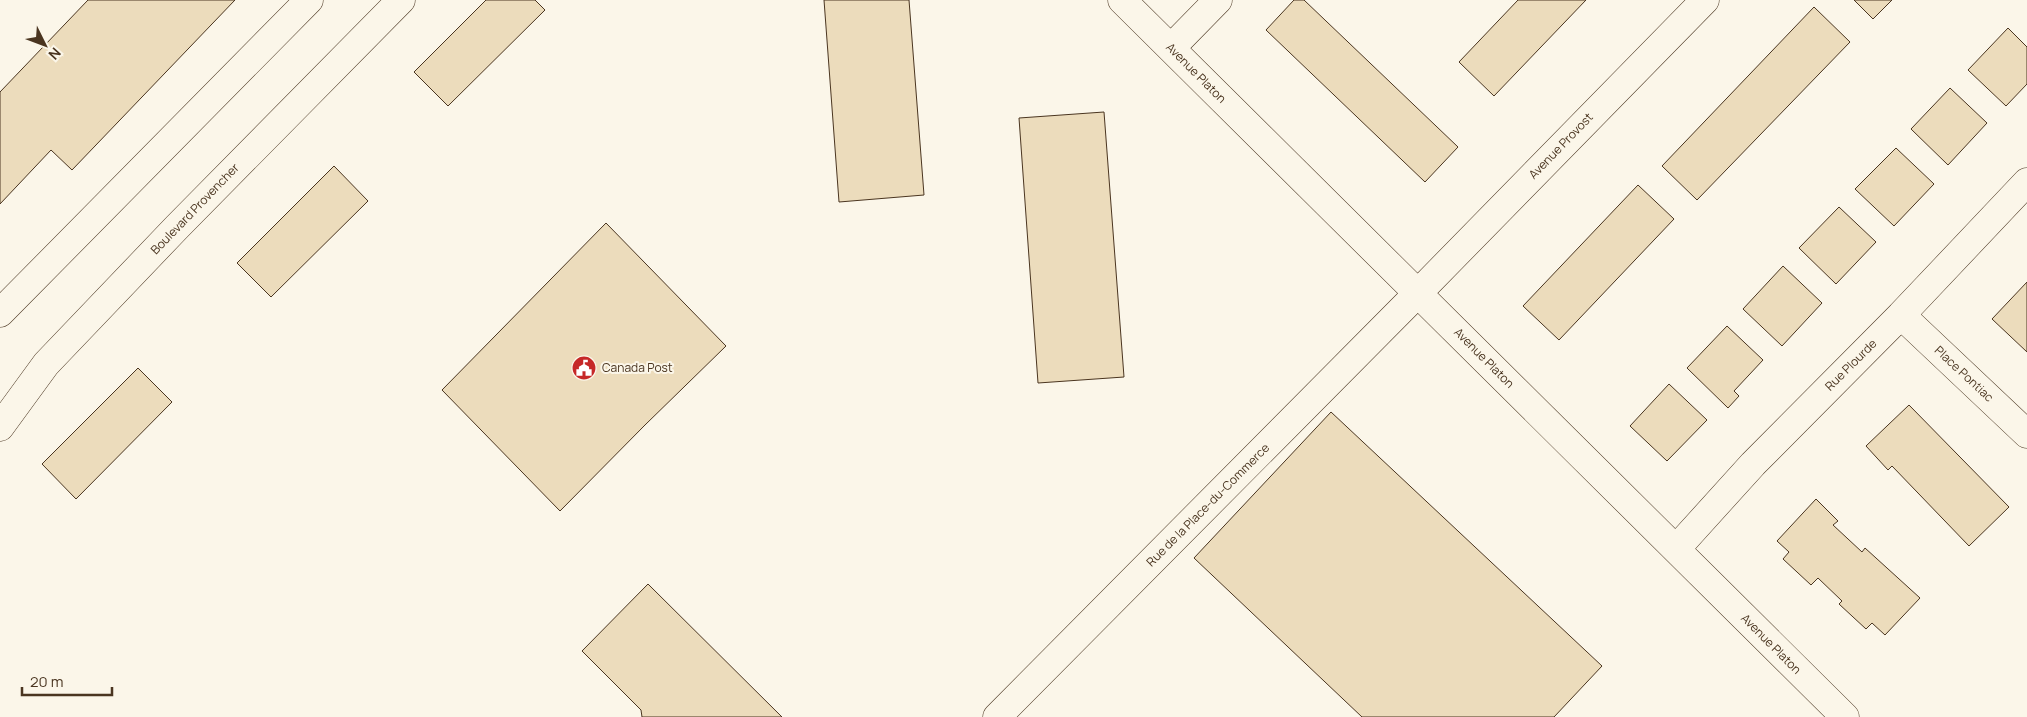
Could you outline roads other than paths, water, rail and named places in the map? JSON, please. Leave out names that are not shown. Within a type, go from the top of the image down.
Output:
[{"type":"street","points":[[0,313],[309,0]]},
{"type":"street","name":"Boulevard Provencher","points":[[0,427],[52,358],[177,227],[401,0]]},
{"type":"street","name":"Avenue Platon","points":[[1122,0],[1845,717]]},
{"type":"street","points":[[1171,48],[1218,0]]},
{"type":"street","name":"Avenue Provost","points":[[1418,293],[1705,0]]},
{"type":"street","name":"Rue Plourde","points":[[1676,549],[1754,464],[1901,315],[2027,182]]},
{"type":"street","name":"Rue de la Place-du-Commerce","points":[[997,717],[1418,293]]},
{"type":"street","name":"Place Pontiac","points":[[1901,315],[2027,434]]},
{"type":"place","name":"Canada Post","points":[[584,368]]}]
